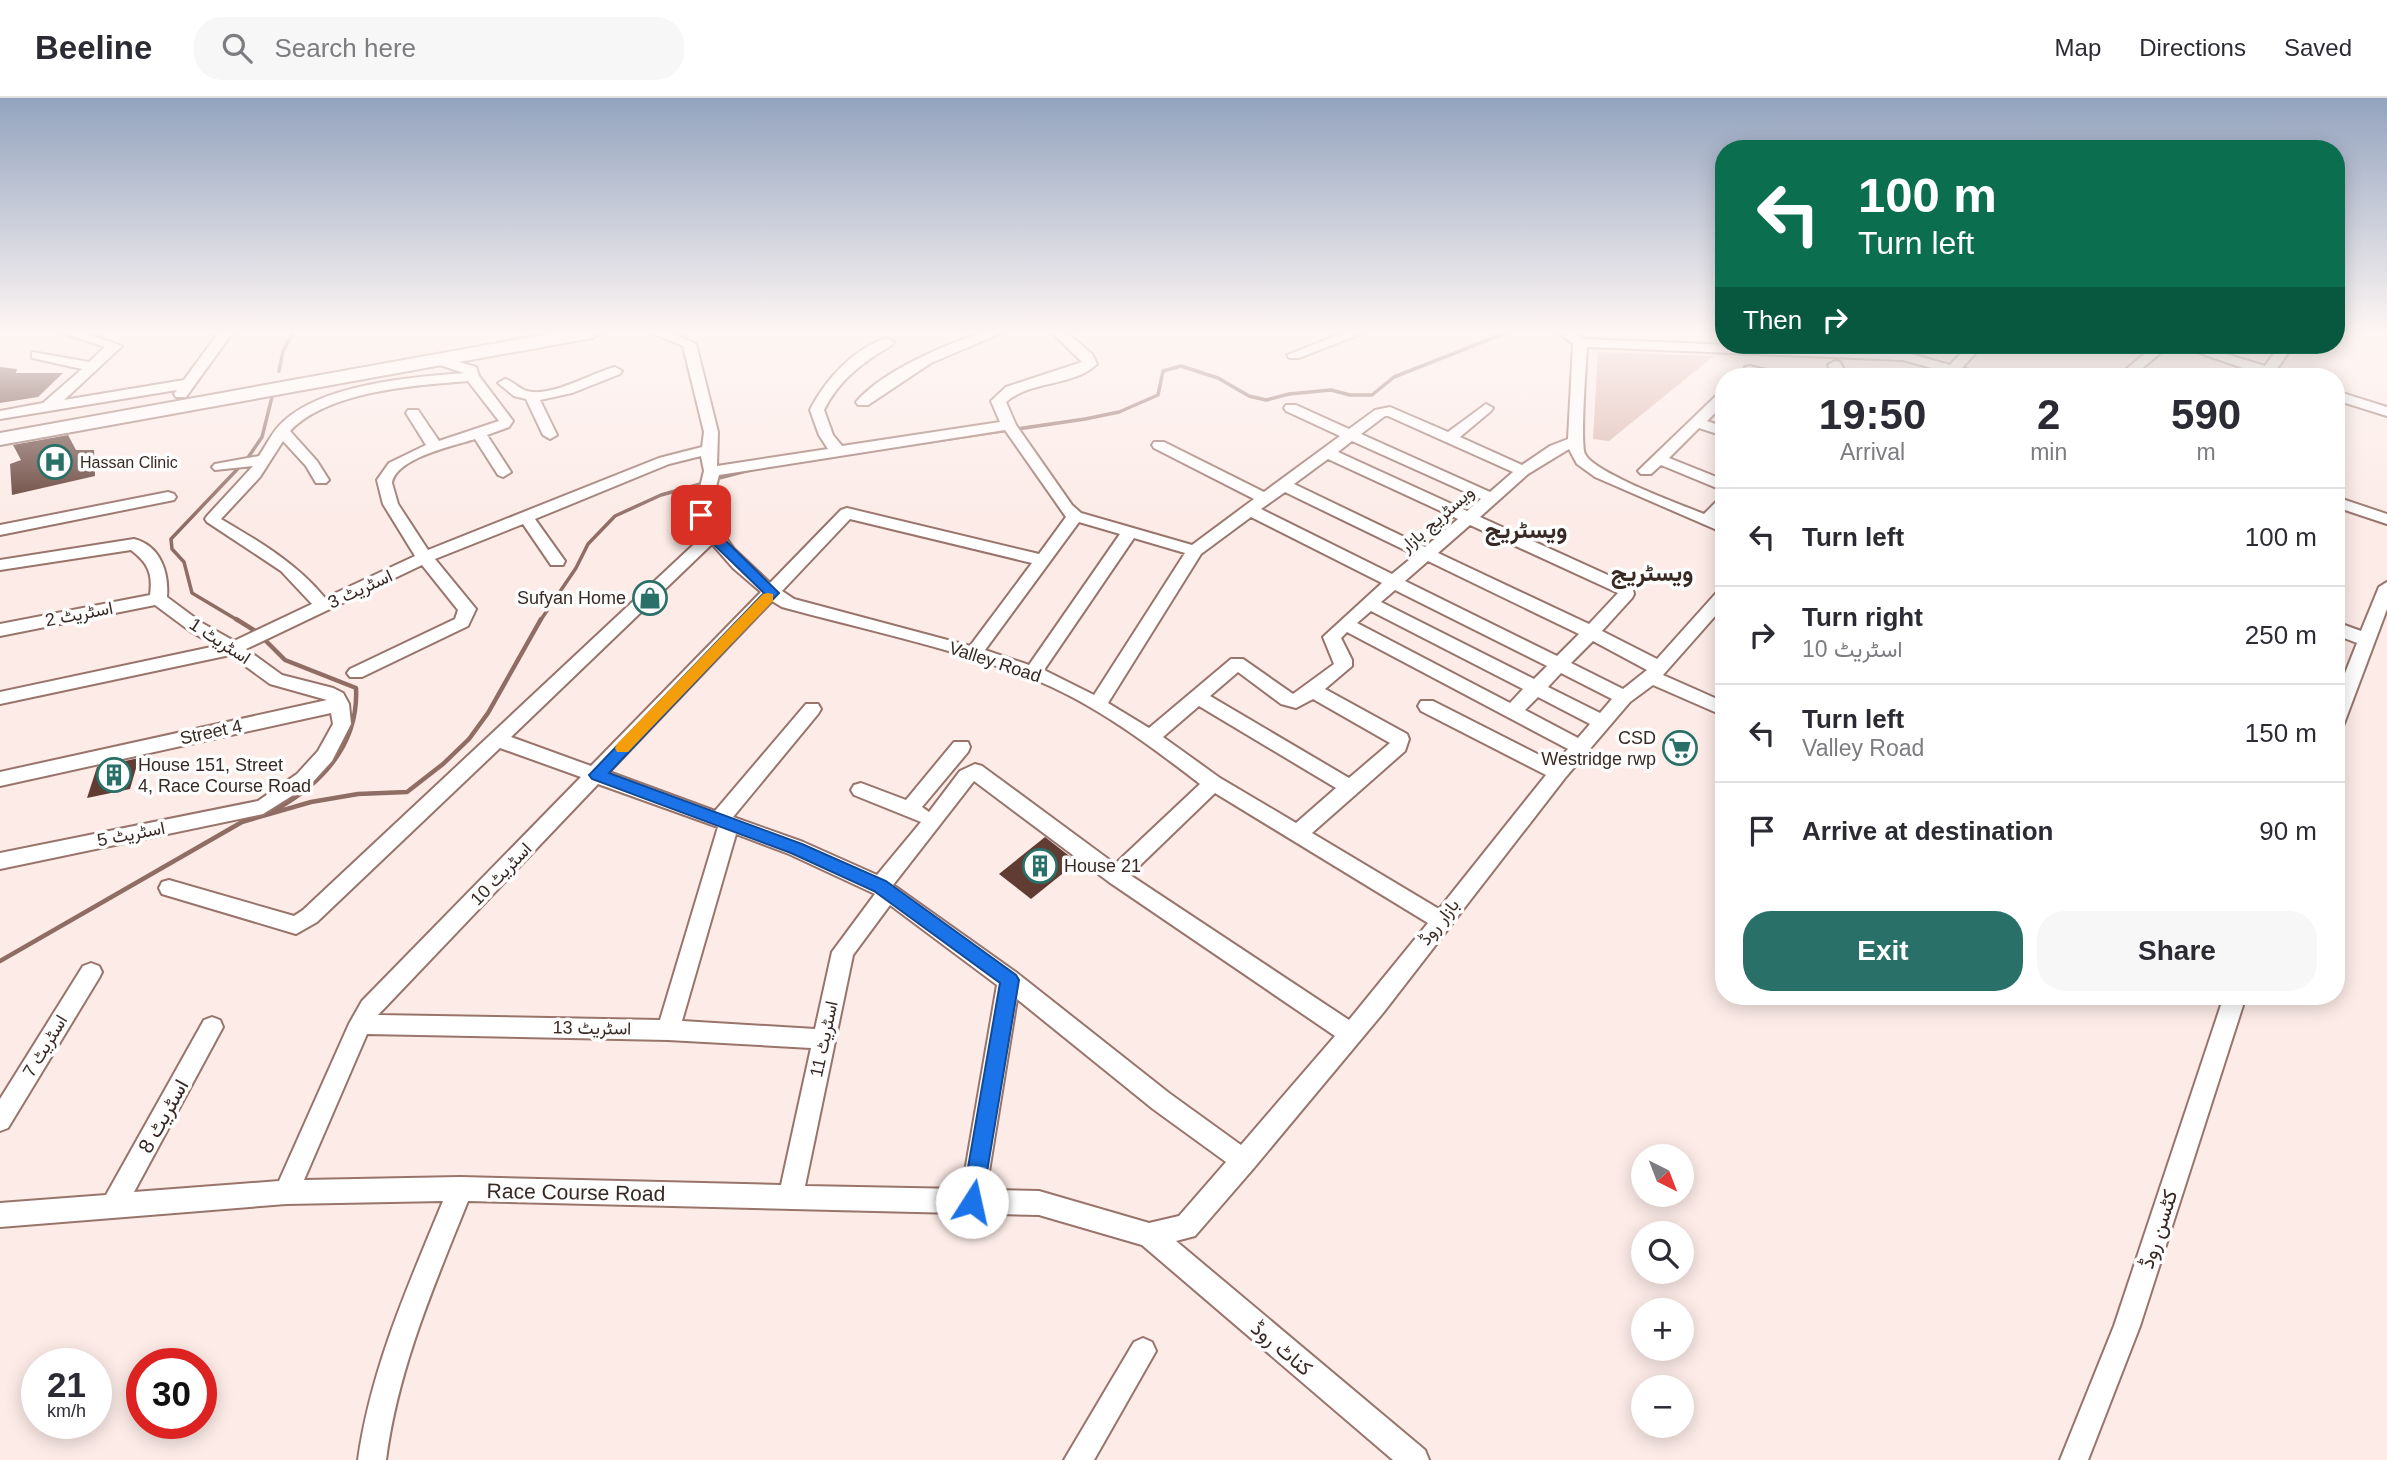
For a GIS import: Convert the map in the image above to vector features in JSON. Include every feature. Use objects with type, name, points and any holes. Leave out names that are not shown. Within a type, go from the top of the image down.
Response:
[{"type":"highway","points":[[0,430],[127,407],[167,396]]},
{"type":"highway","points":[[0,439],[241,396]]},
{"type":"highway","points":[[0,424],[127,407]]},
{"type":"street","points":[[48,407],[60,396]]},
{"type":"street","points":[[0,415],[145,396]]},
{"type":"street","points":[[323,607],[302,580],[279,560],[214,521],[264,460],[289,424],[309,408],[350,396]]},
{"type":"street","points":[[356,673],[462,622],[467,609],[401,522],[384,489],[384,481],[392,467],[504,424],[506,421],[489,396]]},
{"type":"street","points":[[531,396],[550,435]]},
{"type":"street","name":"Valley Road","points":[[702,396],[711,432],[708,461],[712,478],[701,515],[712,536],[733,559],[772,593],[788,603],[974,653],[1033,673],[1098,704],[1150,737],[1213,783],[1441,920]]},
{"type":"street","points":[[824,396],[817,410],[826,435],[838,452]]},
{"type":"street","points":[[863,402],[871,396]]},
{"type":"street","points":[[1004,396],[998,401],[1011,428],[1066,508],[1075,516],[1195,551]]},
{"type":"street","points":[[1579,396],[1574,440],[1577,453],[1587,466],[1636,491],[1715,524]]},
{"type":"street","points":[[2345,398],[2387,412]]},
{"type":"street","points":[[1646,471],[1715,405]]},
{"type":"street","points":[[1291,408],[1491,498]]},
{"type":"street","points":[[1450,438],[1486,408]]},
{"type":"street","points":[[1098,704],[1195,551],[1380,413],[1391,411],[1523,471]]},
{"type":"street","points":[[413,413],[436,448]]},
{"type":"street","points":[[1697,422],[1715,429]]},
{"type":"street","points":[[712,478],[838,452],[1011,428]]},
{"type":"street","points":[[283,432],[312,464],[321,480]]},
{"type":"street","points":[[478,433],[503,472]]},
{"type":"street","name":"ویسٹریج بازار","points":[[1338,631],[1523,471],[1555,449],[1574,440]]},
{"type":"street","points":[[1159,445],[1265,499]]},
{"type":"street","name":"اسٹریٹ 3","points":[[0,698],[233,648],[426,557],[664,461],[710,449]]},
{"type":"street","points":[[1328,453],[1623,587],[1626,594],[1512,712]]},
{"type":"street","points":[[1659,459],[1715,482]]},
{"type":"street","points":[[220,467],[264,460]]},
{"type":"street","points":[[1283,485],[1590,632],[1715,705]]},
{"type":"street","points":[[0,530],[168,497]]},
{"type":"street","points":[[2345,505],[2387,519]]},
{"type":"street","points":[[1250,510],[1624,696]]},
{"type":"street","points":[[1707,520],[1715,512]]},
{"type":"street","name":"اسٹریٹ 10","points":[[286,1192],[360,1024],[370,1008],[847,513],[1042,560]]},
{"type":"street","points":[[974,653],[1075,516]]},
{"type":"street","points":[[526,517],[556,561]]},
{"type":"street","points":[[1033,673],[1130,532]]},
{"type":"street","points":[[169,888],[296,925],[310,916],[712,536]]},
{"type":"street","points":[[0,565],[134,544],[153,558],[161,575],[158,599]]},
{"type":"street","points":[[2345,697],[2387,587]]},
{"type":"street","name":"اسٹریٹ 2","points":[[0,629],[158,599]]},
{"type":"street","name":"اسٹریٹ 1","points":[[158,599],[196,627],[233,648],[275,680],[327,692],[337,698],[340,704]]},
{"type":"street","points":[[1370,603],[1602,722]]},
{"type":"street","name":"بازار روڈ","points":[[1149,1235],[1186,1227],[1351,1034],[1580,747],[1624,696],[1655,672],[1715,605]]},
{"type":"street","points":[[1150,737],[1237,663],[1287,699],[1296,702],[1343,666],[1338,631]]},
{"type":"street","points":[[1338,631],[1512,712],[1580,747]]},
{"type":"street","points":[[2345,631],[2367,640]]},
{"type":"street","points":[[1297,834],[1398,746],[1400,740],[1313,691]]},
{"type":"street","points":[[1198,697],[1351,788]]},
{"type":"street","name":"Street 4","points":[[0,779],[340,704]]},
{"type":"street","name":"اسٹریٹ 5","points":[[0,861],[263,807],[304,779],[325,757],[342,724],[340,704]]},
{"type":"street","points":[[1427,706],[1558,773]]},
{"type":"street","points":[[668,1030],[724,821],[812,709]]},
{"type":"street","points":[[496,739],[796,848],[883,890],[1010,980],[1161,1101],[1244,1161]]},
{"type":"street","points":[[909,810],[961,747]]},
{"type":"street","name":"اسٹریٹ 11","points":[[790,1198],[843,952],[883,890],[967,776],[975,771],[1116,876]]},
{"type":"street","points":[[1213,783],[1116,876],[1351,1034]]},
{"type":"street","points":[[861,790],[934,821]]},
{"type":"street","name":"اسٹریٹ 7","points":[[0,1120],[91,972]]},
{"type":"street","points":[[972,1202],[1010,980]]},
{"type":"street","name":"کٹسن روڈ","points":[[2074,1460],[2126,1326],[2232,1005]]},
{"type":"street","name":"اسٹریٹ 13","points":[[360,1024],[668,1030],[824,1039]]},
{"type":"street","name":"اسٹریٹ 8","points":[[114,1205],[212,1027]]},
{"type":"street","points":[[372,1460],[376,1420],[405,1327],[460,1189]]},
{"type":"street","name":"Race Course Road","points":[[0,1215],[286,1192],[460,1189],[1039,1203],[1149,1235]]},
{"type":"street","name":"کناٹ روڈ","points":[[1149,1235],[1409,1458]]},
{"type":"street","points":[[1078,1460],[1143,1351]]},
{"type":"shaded area","points":[[1595,396],[1665,396],[1609,441],[1593,439]]},
{"type":"building","points":[[0,396],[40,396],[38,397],[0,403]]},
{"type":"building","name":"Hassan Clinic","points":[[68,435],[76,450],[94,450],[95,476],[12,495],[10,464],[21,460],[13,445]]},
{"type":"building","name":"House 151, Street 4, Race Course Road","points":[[139,758],[130,789],[87,798],[97,767]]},
{"type":"building","name":"House 21","points":[[1045,837],[1077,862],[1031,899],[999,874]]},
{"type":"waterway","points":[[908,445],[1085,419],[1119,412],[1157,396]]},
{"type":"waterway","points":[[1248,396],[1266,400],[1283,396]]},
{"type":"waterway","points":[[239,621],[192,593],[184,562],[172,549],[171,539],[247,459],[262,437],[272,397]]},
{"type":"waterway","points":[[715,479],[754,469]]},
{"type":"waterway","points":[[540,621],[576,568],[588,544],[615,516],[661,495],[704,483]]},
{"type":"waterway","points":[[236,619],[257,632],[285,660],[356,688],[351,728],[334,761],[307,789],[273,811]]},
{"type":"waterway","points":[[0,961],[242,822],[311,802],[358,794],[407,792],[443,764],[469,739],[488,713],[541,619]]},
{"type":"slow traffic","points":[[623,748],[768,597]]},
{"type":"place","name":"Hassan Clinic","points":[[55,462]]},
{"type":"place","name":"Sufyan Home","points":[[650,598]]},
{"type":"place","name":"CSD Westridge rwp","points":[[1680,748]]},
{"type":"place","name":"House 151, Street 4, Race Course Road","points":[[114,775]]},
{"type":"place","name":"House 21","points":[[1040,866]]},
{"type":"district","name":"ویسٹریج","points":[[1526,529]]},
{"type":"district","name":"ویسٹریج","points":[[1652,572]]},
{"type":"route","points":[[701,515],[712,536],[733,559],[772,593],[597,775],[796,848],[880,886],[887,894],[1010,980],[972,1202]]}]
